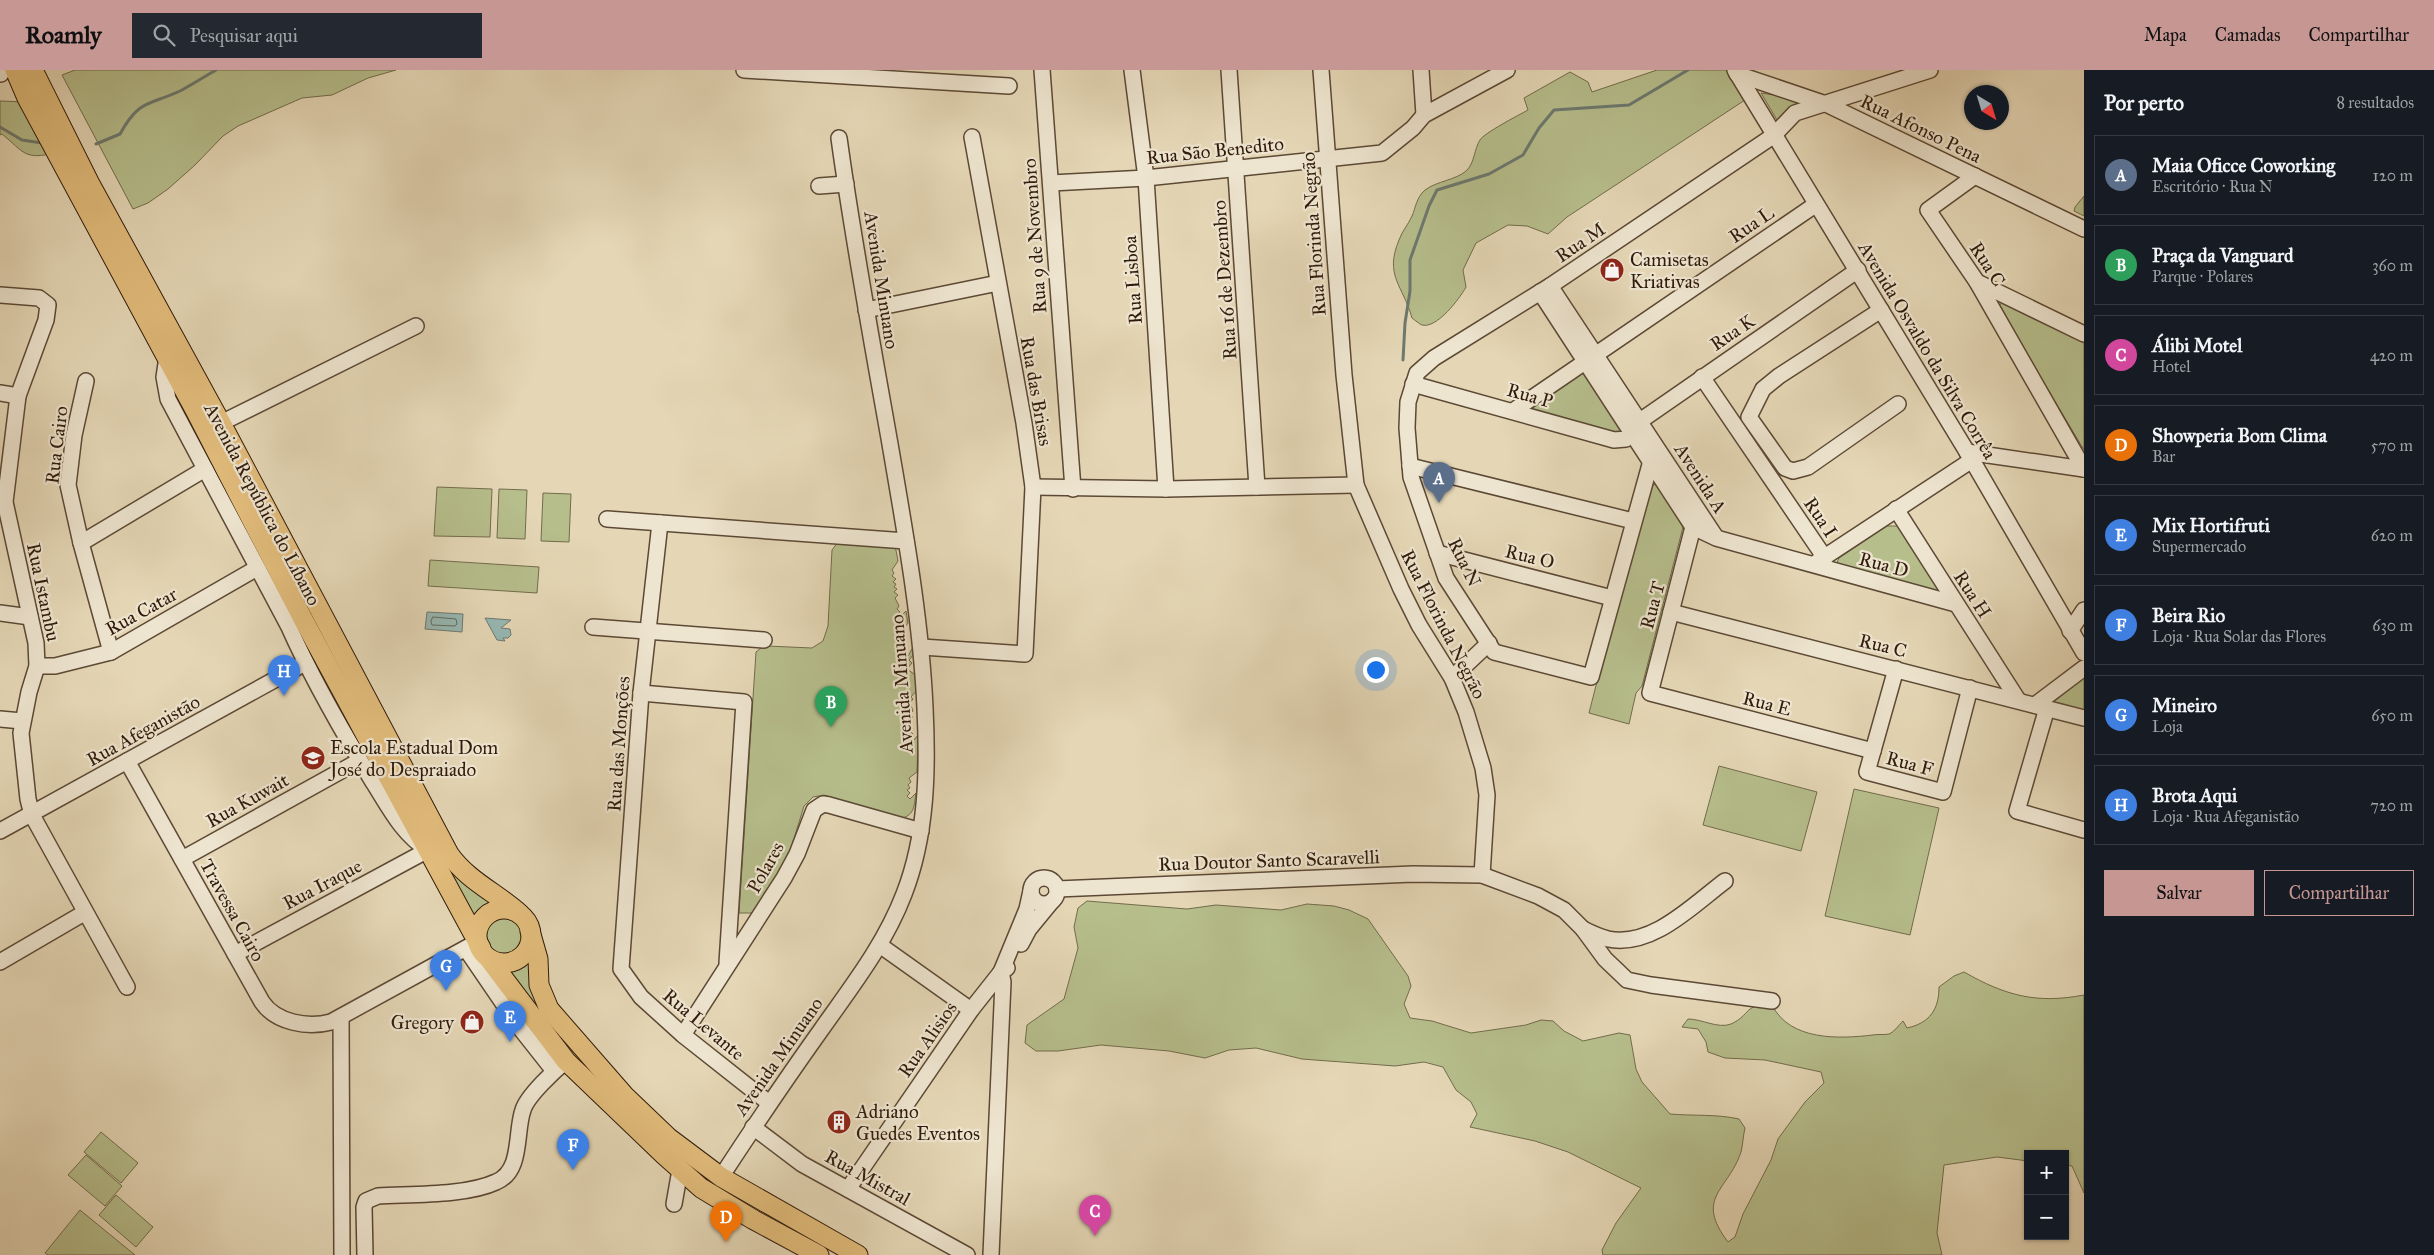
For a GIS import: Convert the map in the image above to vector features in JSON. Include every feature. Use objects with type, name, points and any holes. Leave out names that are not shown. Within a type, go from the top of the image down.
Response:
[{"type":"main road","name":"Avenida República do Líbano","points":[[33,70],[89,182],[221,423],[449,854],[464,873],[520,914],[530,931],[538,960],[540,989],[554,1016],[631,1101],[669,1138],[721,1177],[858,1255]]},
{"type":"main road","name":"Avenida República do Líbano","points":[[5,72],[167,357],[296,623],[428,850],[478,950],[560,1066],[701,1188],[754,1220],[819,1255]]},
{"type":"main road","points":[[520,914],[503,909],[486,915],[480,922],[478,930],[478,950],[504,963],[519,958],[528,946],[530,931]]},
{"type":"street","points":[[744,70],[1009,86]]},
{"type":"street","name":"Rua 9 de Novembro","points":[[1042,70],[1073,489]]},
{"type":"street","name":"Rua Lisboa","points":[[1132,70],[1146,178],[1166,489]]},
{"type":"street","name":"Rua 16 de Dezembro","points":[[1229,70],[1237,166],[1257,487]]},
{"type":"street","name":"Rua Florinda Negrão","points":[[1321,70],[1344,375],[1356,484],[1401,589],[1452,678],[1466,712],[1483,768],[1487,795],[1482,875]]},
{"type":"street","points":[[1421,70],[1424,115]]},
{"type":"street","name":"Rua São Benedito","points":[[1051,183],[1146,178],[1237,166],[1328,160],[1382,153],[1413,128],[1424,115],[1507,70]]},
{"type":"street","name":"Rua M","points":[[1413,384],[1417,373],[1434,358],[1545,289],[1773,136],[1795,113],[1930,70]]},
{"type":"street","name":"Rua Afonso Pena","points":[[1736,72],[1826,104],[2084,229]]},
{"type":"street","name":"Avenida Osvaldo da Silva Corrêa","points":[[1736,72],[1815,205],[1858,270],[2084,653]]},
{"type":"street","name":"Rua das Brisas","points":[[922,647],[1025,654],[1033,486],[1024,423],[972,137]]},
{"type":"street","name":"Avenida Minuano","points":[[721,1177],[769,1103],[881,946],[904,894],[918,853],[922,831],[927,764],[922,647],[839,138]]},
{"type":"street","name":"Rua C","points":[[1975,176],[1928,210],[1977,282],[2084,469]]},
{"type":"street","points":[[819,186],[846,184]]},
{"type":"street","name":"Rua L","points":[[1513,411],[1815,205]]},
{"type":"street","name":"Rua K","points":[[1637,426],[1702,377],[1858,270]]},
{"type":"street","points":[[1977,282],[2084,334]]},
{"type":"street","points":[[866,310],[998,283]]},
{"type":"street","name":"Avenida A","points":[[1545,289],[1637,426],[1716,538]]},
{"type":"street","name":"Rua Istambu","points":[[0,295],[40,298],[48,305],[46,320],[18,396],[2,502],[36,642],[37,666],[22,721],[23,758],[32,815],[84,913],[127,987]]},
{"type":"street","points":[[1881,310],[1779,376],[1763,390],[1749,417],[1785,468],[1793,471],[1808,467],[1898,404]]},
{"type":"street","points":[[221,423],[416,326]]},
{"type":"street","name":"Avenida República do Líbano","points":[[167,357],[164,377],[168,399],[257,568],[296,623],[305,663],[359,761],[393,815],[407,833],[428,850]]},
{"type":"street","name":"Rua I","points":[[1702,377],[1825,558],[1969,456]]},
{"type":"street","name":"Rua Cairo","points":[[81,543],[68,485],[74,435],[86,381]]},
{"type":"street","name":"Rua P","points":[[1413,384],[1614,440],[1626,439],[1637,426]]},
{"type":"street","name":"Rua N","points":[[1413,384],[1408,402],[1407,428],[1411,478],[1446,578],[1494,652],[1592,677],[1612,598]]},
{"type":"street","points":[[0,393],[18,396]]},
{"type":"street","name":"Avenida A","points":[[1637,426],[1651,461],[1694,526],[1716,538]]},
{"type":"street","points":[[1969,456],[2084,469]]},
{"type":"street","points":[[1612,598],[1651,461]]},
{"type":"street","points":[[1410,466],[1633,521]]},
{"type":"street","points":[[111,652],[81,543],[121,517],[205,469]]},
{"type":"street","points":[[1033,486],[1073,489],[1166,489],[1356,484]]},
{"type":"street","name":"Rua H","points":[[1896,509],[2018,700]]},
{"type":"street","points":[[607,519],[906,541]]},
{"type":"street","name":"Rua das Monções","points":[[621,968],[641,693],[660,523]]},
{"type":"street","name":"Rua T","points":[[1650,693],[1694,526]]},
{"type":"street","name":"Rua D","points":[[1716,538],[1811,566],[1956,604]]},
{"type":"street","name":"Rua O","points":[[1437,553],[1612,598]]},
{"type":"street","points":[[1811,566],[1825,558]]},
{"type":"street","name":"Rua Catar","points":[[37,666],[54,666],[111,652],[257,568]]},
{"type":"street","points":[[2070,631],[2084,610]]},
{"type":"street","name":"Rua C","points":[[1671,612],[1896,668],[2084,718]]},
{"type":"street","points":[[0,613],[30,617]]},
{"type":"street","points":[[593,628],[764,640]]},
{"type":"street","points":[[1452,678],[1489,643]]},
{"type":"street","name":"Rua Afeganistão","points":[[0,831],[7,823],[32,815],[305,663]]},
{"type":"street","name":"Rua F","points":[[1896,668],[1867,772],[1943,792],[1970,688]]},
{"type":"street","points":[[2084,668],[2041,707],[2017,811],[2084,830]]},
{"type":"street","points":[[641,693],[744,702],[727,964]]},
{"type":"street","name":"Rua E","points":[[1650,693],[1873,751]]},
{"type":"street","points":[[0,719],[22,721]]},
{"type":"street","name":"Travessa Cairo","points":[[127,761],[262,1002],[274,1015],[290,1021],[317,1025],[341,1017],[478,950]]},
{"type":"street","name":"Rua Kuwait","points":[[182,859],[359,761]]},
{"type":"street","name":"Polares","points":[[683,1035],[784,878],[797,854],[814,810],[818,806],[829,805],[922,831]]},
{"type":"street","name":"Rua Iraque","points":[[235,954],[428,850]]},
{"type":"street","name":"Rua Doutor Santo Scaravelli","points":[[1054,895],[1413,874],[1482,875],[1538,896],[1564,910],[1583,930],[1605,959],[1627,980],[1651,985],[1772,1001]]},
{"type":"street","points":[[990,1254],[1005,973],[1027,909],[1033,882],[1041,878],[1053,881],[1054,895],[1029,929],[1005,973]]},
{"type":"street","points":[[1583,930],[1608,939],[1634,939],[1664,927],[1725,881]]},
{"type":"street","points":[[1031,891],[1034,899],[1040,903],[1054,895]]},
{"type":"street","points":[[0,962],[84,913]]},
{"type":"street","points":[[881,946],[971,1010]]},
{"type":"street","points":[[365,1255],[364,1207],[366,1201],[378,1196],[480,1188],[498,1182],[510,1171],[516,1151],[523,1108],[560,1066],[520,1028],[478,950]]},
{"type":"street","name":"Rua Levante","points":[[621,968],[641,997],[683,1035],[769,1103]]},
{"type":"street","name":"Rua Alisios","points":[[848,1189],[971,1010],[1005,973]]},
{"type":"street","points":[[341,1017],[342,1255]]},
{"type":"street","name":"Rua Mistral","points":[[754,1127],[802,1164],[966,1255]]},
{"type":"street","points":[[674,1204],[680,1170]]},
{"type":"green space","points":[[75,70],[396,70],[368,78],[332,95],[302,98],[238,126],[223,136],[168,189],[148,203],[133,209],[62,75]]},
{"type":"green space","points":[[1657,70],[1727,70],[1745,100],[1567,217],[1548,234],[1527,226],[1508,225],[1476,243],[1463,270],[1466,287],[1459,298],[1441,318],[1428,325],[1422,325],[1412,318],[1396,280],[1393,263],[1400,237],[1422,193],[1466,171],[1483,137],[1528,110],[1524,98],[1570,72],[1588,82],[1592,92]]},
{"type":"green space","points":[[1761,93],[1801,99],[1777,120]]},
{"type":"green space","points":[[0,101],[26,102],[55,153],[31,155],[21,150],[2,134],[0,135]]},
{"type":"green space","points":[[2084,196],[2084,216],[2074,211]]},
{"type":"green space","points":[[2002,303],[2084,342],[2084,450],[1998,306]]},
{"type":"green space","points":[[1581,372],[1586,372],[1625,428],[1620,433],[1531,410],[1532,405]]},
{"type":"green space","points":[[1658,481],[1683,527],[1642,686],[1636,693],[1629,724],[1589,713],[1618,599],[1652,487]]},
{"type":"green space","points":[[437,487],[492,489],[490,537],[434,536]]},
{"type":"green space","points":[[499,489],[527,490],[525,539],[497,538]]},
{"type":"green space","points":[[543,493],[571,494],[569,542],[541,541]]},
{"type":"green space","points":[[1887,526],[1900,526],[1942,591],[1938,593],[1836,565],[1839,558]]},
{"type":"green space","points":[[838,542],[895,545],[898,561],[892,570],[894,573],[892,576],[896,579],[893,582],[896,584],[894,587],[897,589],[894,592],[898,595],[895,598],[899,606],[897,609],[900,612],[898,614],[901,616],[906,611],[908,623],[902,631],[904,633],[902,637],[905,639],[902,643],[905,645],[903,647],[906,650],[904,653],[908,656],[912,649],[914,654],[909,660],[912,663],[907,669],[914,674],[916,670],[917,690],[911,697],[913,699],[910,703],[913,711],[910,714],[913,717],[910,719],[913,723],[910,726],[913,728],[911,737],[914,740],[918,735],[917,772],[909,778],[911,782],[908,785],[910,788],[907,790],[910,793],[907,796],[910,799],[916,793],[914,805],[912,812],[902,818],[824,795],[813,797],[804,806],[788,858],[756,909],[751,913],[739,913],[756,652],[767,646],[812,648],[823,641],[828,626],[832,550]]},
{"type":"green space","points":[[430,560],[539,567],[537,593],[428,586]]},
{"type":"green space","points":[[2084,678],[2084,712],[2052,703]]},
{"type":"green space","points":[[1719,766],[1817,792],[1801,851],[1703,825]]},
{"type":"green space","points":[[1854,789],[1939,808],[1910,935],[1825,916]]},
{"type":"green space","points":[[433,855],[495,906],[487,910],[476,920]]},
{"type":"green space","points":[[1087,901],[1187,909],[1216,905],[1281,910],[1307,904],[1334,906],[1349,910],[1368,919],[1408,976],[1411,986],[1404,1004],[1410,1018],[1432,1021],[1471,1033],[1526,1025],[1541,1020],[1553,1021],[1564,1031],[1583,1041],[1619,1033],[1630,1035],[1636,1069],[1642,1082],[1670,1114],[1731,1117],[1739,1119],[1745,1128],[1741,1152],[1714,1204],[1714,1214],[1718,1227],[1728,1242],[1735,1237],[1743,1214],[1771,1160],[1778,1139],[1805,1102],[1824,1083],[1821,1072],[1765,1060],[1725,1058],[1708,1052],[1706,1042],[1698,1029],[1682,1027],[1688,1019],[1715,1025],[1726,1025],[1737,1021],[1752,1008],[1772,1005],[1780,1017],[1791,1025],[1816,1035],[1845,1037],[1889,1034],[1903,1021],[1907,1028],[1922,1023],[1927,1019],[1935,1008],[1939,987],[1954,976],[1964,972],[1994,987],[2022,996],[2051,999],[2084,995],[2084,1193],[2072,1166],[2069,1166],[2069,1150],[2024,1150],[2024,1160],[1997,1157],[1944,1165],[1937,1233],[1942,1255],[1603,1255],[1602,1250],[1616,1223],[1641,1188],[1568,1152],[1535,1141],[1470,1127],[1477,1114],[1471,1102],[1456,1090],[1443,1067],[1424,1062],[1395,1066],[1302,1059],[1256,1048],[1229,1050],[1205,1058],[1169,1051],[1101,1045],[1058,1051],[1036,1051],[1025,1043],[1027,1025],[1064,999],[1078,948],[1074,927],[1078,908]]},
{"type":"green space","points":[[499,913],[507,913],[519,919],[525,935],[519,951],[507,957],[499,957],[487,951],[481,939],[481,931],[487,919]]},
{"type":"green space","points":[[528,953],[544,1008],[538,1012],[501,966],[513,965]]},
{"type":"green space","points":[[101,1132],[138,1163],[121,1183],[84,1152]]},
{"type":"green space","points":[[86,1155],[122,1186],[105,1206],[68,1175]]},
{"type":"green space","points":[[116,1195],[153,1227],[136,1247],[99,1215]]},
{"type":"green space","points":[[80,1210],[135,1255],[48,1255],[45,1253]]},
{"type":"water","points":[[427,612],[463,614],[462,632],[425,629]]},
{"type":"water","points":[[485,618],[511,620],[501,628],[510,629],[511,635],[508,638],[503,638],[505,641],[497,640]]},
{"type":"waterway","points":[[96,144],[120,134],[133,114],[146,104],[182,90],[216,70]]},
{"type":"waterway","points":[[1403,360],[1405,323],[1410,291],[1410,260],[1429,206],[1437,190],[1489,174],[1523,155],[1539,128],[1554,110],[1629,105],[1688,70]]},
{"type":"waterway","points":[[0,127],[22,140],[42,143]]},
{"type":"place","name":"Camisetas Kriativas","points":[[1612,270]]},
{"type":"place","name":"Maia Oficce Coworking","points":[[1439,503]]},
{"type":"place","name":"Brota Aqui","points":[[284,696]]},
{"type":"place","name":"Praça da Vanguard","points":[[831,727]]},
{"type":"place","name":"Escola Estadual Dom José do Despraiado","points":[[313,758]]},
{"type":"place","name":"Mineiro","points":[[446,991]]},
{"type":"place","name":"Gregory","points":[[472,1022]]},
{"type":"place","name":"Mix Hortifruti","points":[[510,1042]]},
{"type":"place","name":"Adriano Guedes Eventos","points":[[839,1122]]},
{"type":"place","name":"Beira Rio","points":[[573,1170]]},
{"type":"place","name":"Álibi Motel","points":[[1095,1236]]},
{"type":"place","name":"Showperia Bom Clima","points":[[726,1242]]}]
